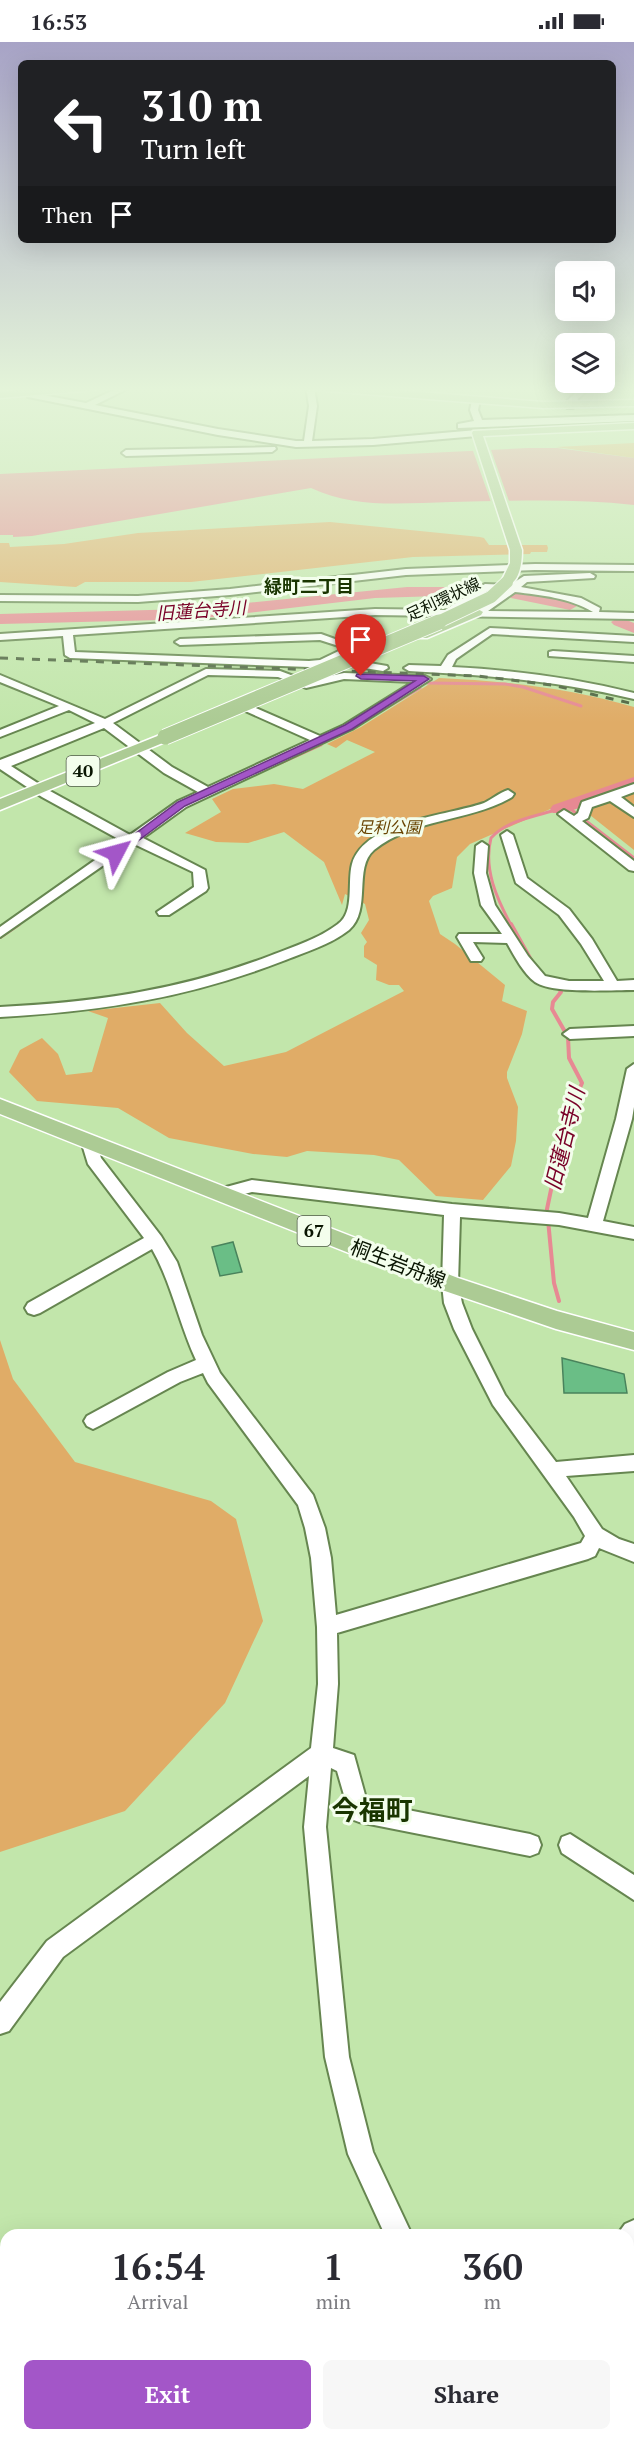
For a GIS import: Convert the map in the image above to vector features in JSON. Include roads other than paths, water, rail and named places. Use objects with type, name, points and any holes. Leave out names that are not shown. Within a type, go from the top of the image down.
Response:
[{"type":"main road","points":[[500,499],[514,541],[515,564]]},
{"type":"main road","name":"足利環状線","points":[[0,805],[463,611],[510,585],[515,564]]},
{"type":"main road","points":[[285,686],[300,674],[446,612]]},
{"type":"main road","points":[[285,686],[322,677],[476,612]]},
{"type":"main road","name":"桐生岩舟線","points":[[0,1106],[450,1284],[556,1320],[634,1341]]},
{"type":"street","points":[[0,598],[100,600],[173,597],[406,572],[515,564],[634,568]]},
{"type":"street","points":[[476,612],[490,606],[510,585],[524,579],[602,575],[634,577]]},
{"type":"street","points":[[446,612],[460,606],[489,586],[510,585],[582,603],[596,608],[597,613]]},
{"type":"street","points":[[0,637],[358,612],[597,613],[634,616]]},
{"type":"street","points":[[553,666],[555,613]]},
{"type":"street","points":[[180,626],[180,659]]},
{"type":"street","points":[[446,669],[447,662],[452,657],[490,631],[634,639]]},
{"type":"street","points":[[68,634],[70,655],[309,664],[321,662],[355,648],[321,637],[180,642]]},
{"type":"street","points":[[321,662],[377,667],[446,669],[553,666],[634,659]]},
{"type":"street","points":[[553,666],[634,696]]},
{"type":"street","points":[[0,933],[135,840],[182,804],[371,715],[424,679],[344,676],[306,685],[280,674],[206,672],[105,723],[2,765]]},
{"type":"street","points":[[0,678],[105,723],[168,770],[207,792]]},
{"type":"street","points":[[0,734],[69,706]]},
{"type":"street","points":[[247,708],[320,740]]},
{"type":"street","points":[[2,765],[40,789],[135,840],[199,870],[201,888],[164,912]]},
{"type":"street","points":[[634,788],[586,805],[584,815],[568,817],[634,867]]},
{"type":"street","points":[[0,1012],[72,1008],[171,992],[238,974],[319,942],[345,926],[353,915],[359,863],[367,849],[396,830],[489,805],[508,794]]},
{"type":"street","points":[[612,796],[634,813]]},
{"type":"street","points":[[507,835],[521,880],[564,912],[587,942],[612,985]]},
{"type":"street","points":[[482,846],[480,873],[488,905],[512,939],[522,958],[540,979],[569,986],[612,985],[634,988]]},
{"type":"street","points":[[476,958],[464,937],[512,939]]},
{"type":"street","points":[[570,1034],[634,1031]]},
{"type":"street","points":[[594,1224],[624,1119],[634,1069]]},
{"type":"street","points":[[89,1141],[93,1160],[155,1240],[171,1267],[193,1335],[206,1364],[242,1418],[306,1501],[315,1528],[321,1558],[327,1627],[328,1684],[315,1827],[337,2056],[361,2154],[396,2229]]},
{"type":"street","points":[[221,1194],[252,1186],[452,1210],[559,1219],[634,1233]]},
{"type":"street","points":[[452,1210],[450,1284],[463,1329],[500,1400],[581,1511],[595,1535],[613,1546],[634,1553]]},
{"type":"street","points":[[34,1308],[155,1240]]},
{"type":"street","points":[[93,1421],[174,1377],[206,1364]]},
{"type":"street","points":[[551,1471],[572,1467],[634,1463]]},
{"type":"street","points":[[327,1627],[588,1550],[595,1535]]},
{"type":"street","points":[[321,1754],[346,1763],[359,1811],[530,1845]]},
{"type":"street","points":[[0,2022],[55,1949],[321,1754]]},
{"type":"street","points":[[570,1845],[634,1889]]},
{"type":"waterway","name":"旧蓮台寺川","points":[[0,619],[161,616],[375,593],[472,591]]},
{"type":"waterway","name":"旧蓮台寺川","points":[[516,595],[570,606]]},
{"type":"waterway","name":"旧蓮台寺川","points":[[619,622],[634,628]]},
{"type":"waterway","points":[[427,683],[505,684],[523,687],[581,706]]},
{"type":"waterway","points":[[340,735],[420,688]]},
{"type":"waterway","points":[[274,766],[321,745]]},
{"type":"waterway","name":"旧蓮台寺川","points":[[559,809],[634,782]]},
{"type":"waterway","points":[[568,807],[634,858]]},
{"type":"waterway","name":"旧蓮台寺川","points":[[511,925],[496,894],[490,872],[491,838],[514,823],[559,809]]},
{"type":"waterway","points":[[17,925],[122,852]]},
{"type":"waterway","points":[[0,937],[19,924]]},
{"type":"waterway","name":"旧蓮台寺川","points":[[511,924],[535,967]]},
{"type":"waterway","name":"旧蓮台寺川","points":[[558,987],[561,992],[553,1002],[552,1009],[568,1037],[569,1058],[582,1083],[565,1123],[547,1209],[554,1283],[559,1301]]},
{"type":"railway","points":[[0,658],[478,676],[552,685],[634,704]]},
{"type":"district","name":"緑町二丁目","points":[[309,587]]},
{"type":"district","name":"今福町","points":[[372,1811]]},
{"type":"park label","name":"足利公園","points":[[389,827]]}]
